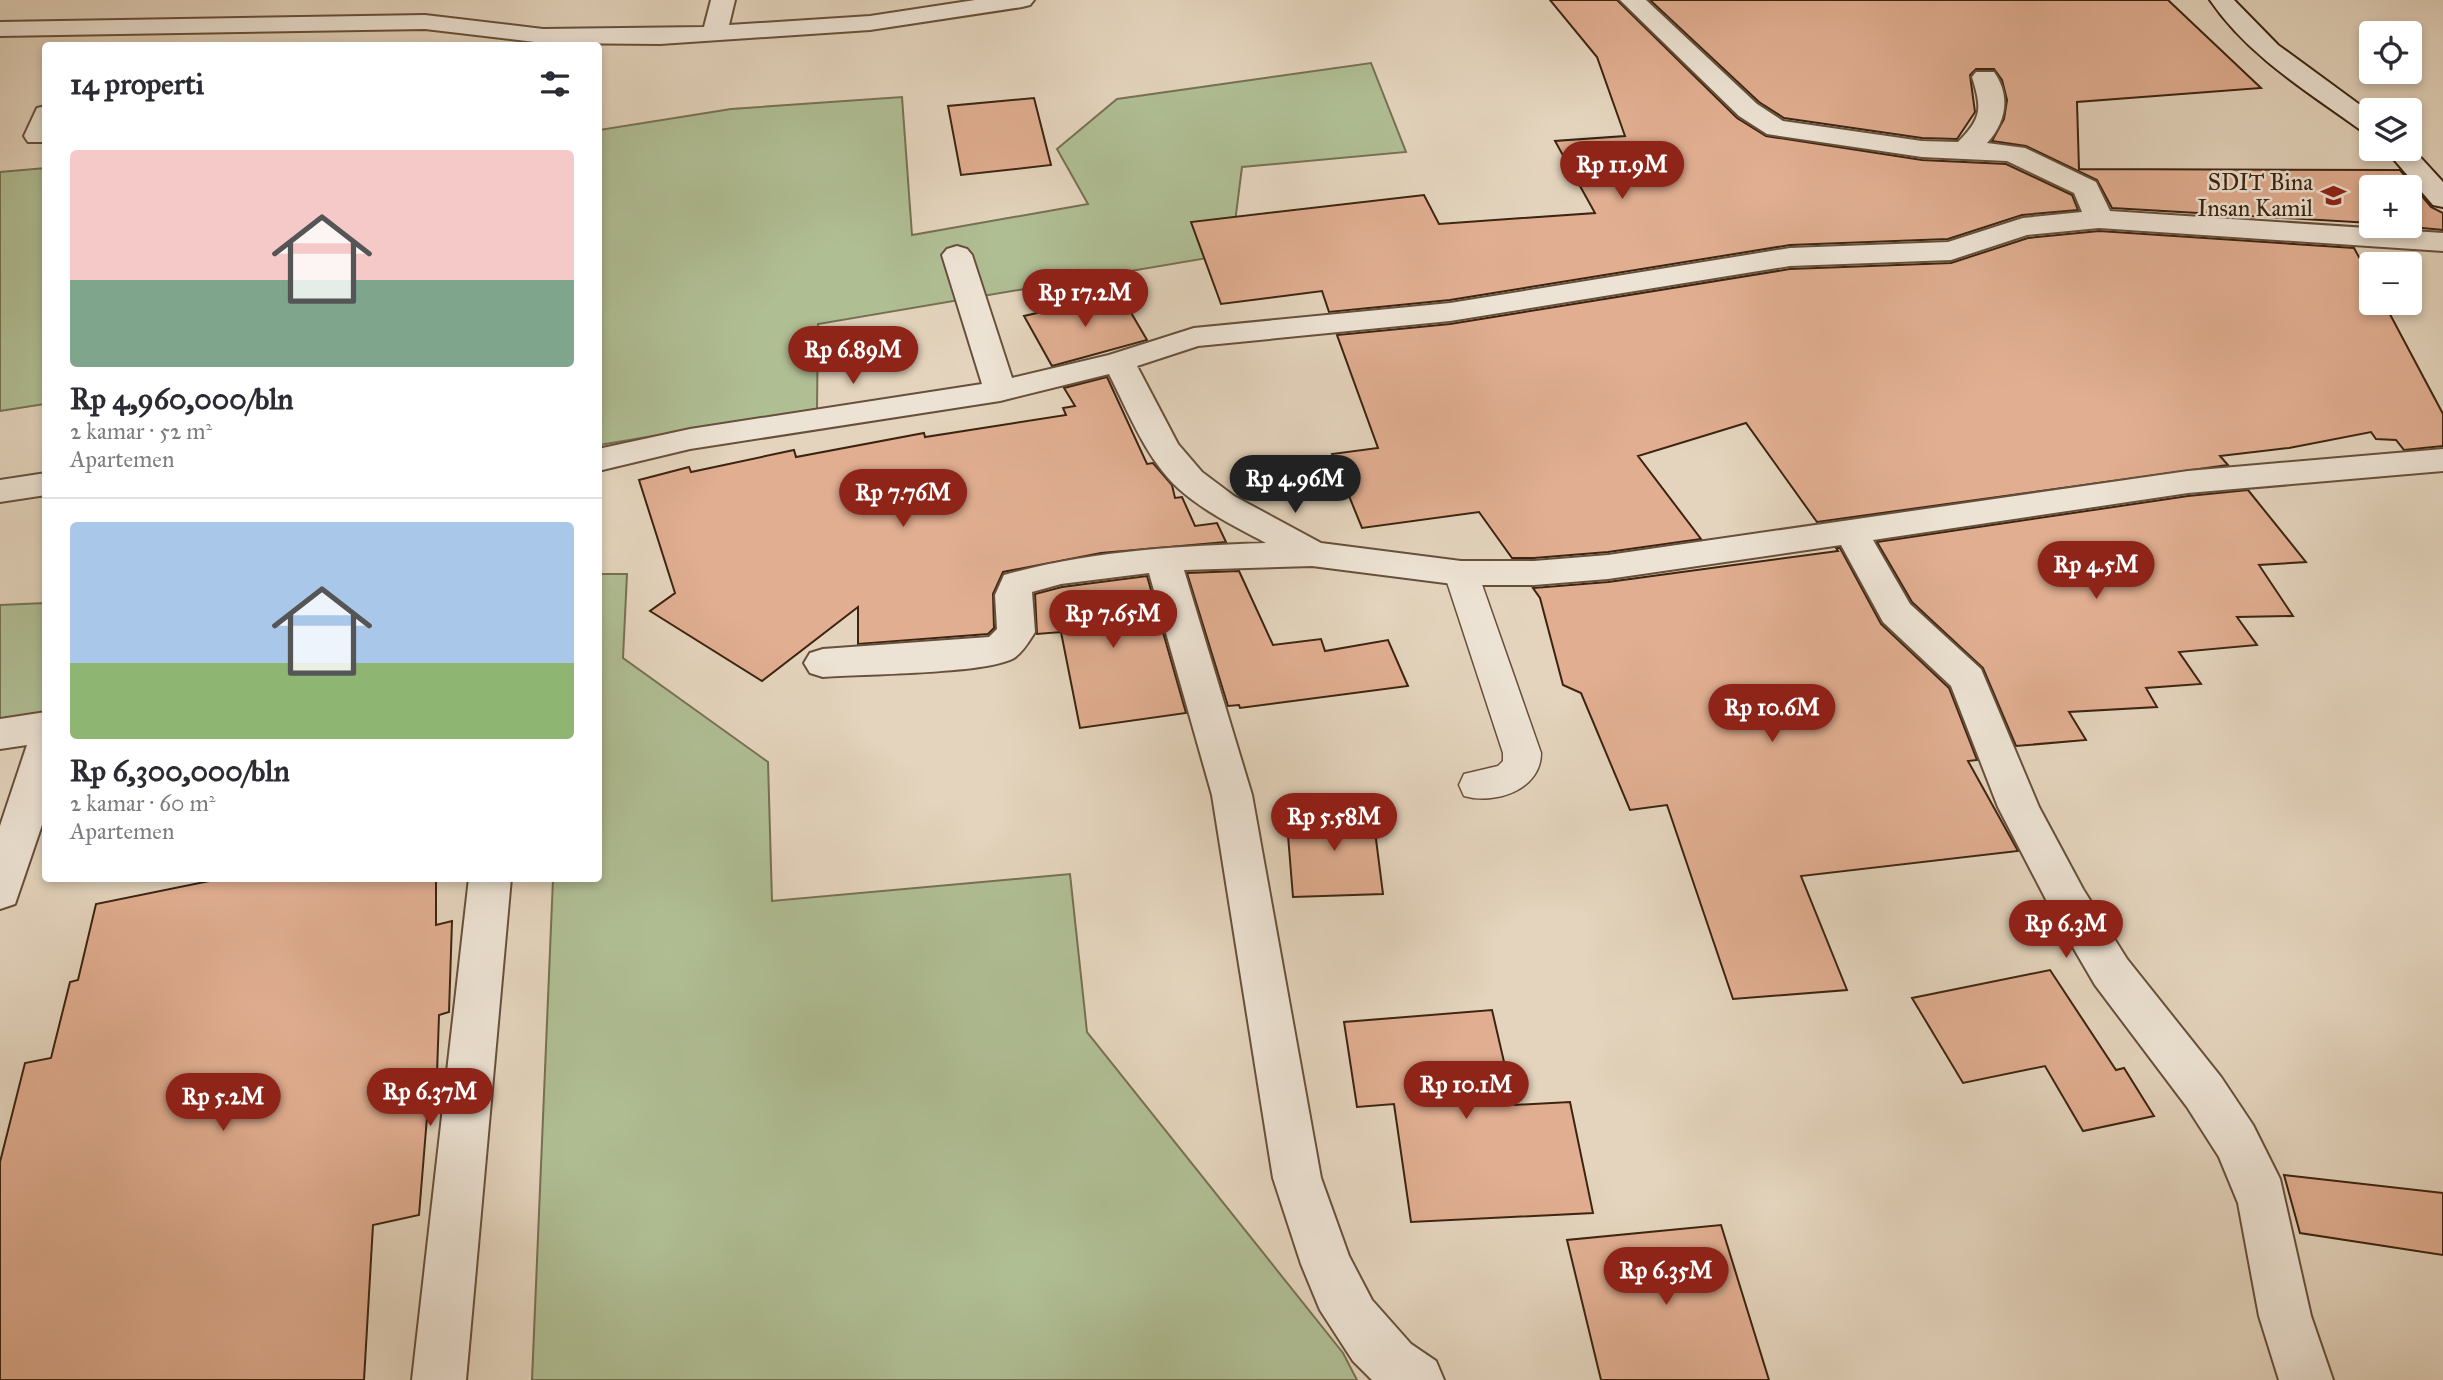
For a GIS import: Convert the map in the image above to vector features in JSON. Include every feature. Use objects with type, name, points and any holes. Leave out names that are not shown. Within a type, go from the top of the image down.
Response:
[{"type":"street","points":[[714,35],[723,0]]},
{"type":"street","points":[[0,30],[75,37],[267,36],[425,22],[543,36],[714,35],[870,23],[1022,0]]},
{"type":"street","points":[[1632,0],[1748,110],[1776,128],[1922,149],[2015,154],[2086,188],[2099,219]]},
{"type":"street","points":[[2222,0],[2238,20],[2295,70],[2359,116]]},
{"type":"street","points":[[1964,151],[1989,125],[1994,104],[1985,77]]},
{"type":"street","points":[[2409,161],[2443,199]]},
{"type":"street","points":[[602,459],[690,439],[1000,391],[1119,362],[1194,337],[1450,312],[1790,257],[1951,251],[2023,227],[2099,219],[2443,242]]},
{"type":"street","points":[[957,255],[1000,391]]},
{"type":"street","points":[[1119,362],[1164,449],[1190,480],[1222,504],[1313,554]]},
{"type":"street","points":[[823,663],[975,654],[1001,648],[1016,632],[1013,595],[1017,584],[1061,572],[1163,559],[1313,554],[1461,573],[1534,573],[1608,567],[2188,482],[2443,460]]},
{"type":"street","points":[[0,491],[42,485]]},
{"type":"street","points":[[1851,531],[1896,613],[1966,679],[2019,807],[2068,901],[2111,972],[2204,1092],[2236,1141],[2260,1191],[2285,1316],[2306,1380]]},
{"type":"street","points":[[1163,559],[1232,795],[1297,1178],[1307,1211],[1342,1300],[1367,1337],[1393,1367],[1417,1380]]},
{"type":"street","points":[[0,734],[42,728]]},
{"type":"street","points":[[0,892],[42,759]]},
{"type":"street","points":[[439,1380],[490,882]]},
{"type":"lane","points":[[1461,573],[1522,753],[1522,765],[1510,778],[1478,785]]},
{"type":"green space","points":[[1371,63],[1406,152],[1242,167],[1231,254],[818,324],[817,409],[602,445],[602,130],[731,109],[902,97],[912,235],[1088,204],[1057,149],[1117,99]]},
{"type":"green space","points":[[42,168],[42,404],[0,411],[0,172]]},
{"type":"green space","points":[[602,574],[627,574],[623,658],[768,762],[772,901],[1070,874],[1087,1032],[1343,1353],[1357,1380],[532,1380],[553,882],[602,882]]},
{"type":"green space","points":[[42,603],[42,716],[0,723],[0,605]]},
{"type":"building","points":[[1550,0],[1617,0],[1737,118],[1766,136],[1922,160],[2006,164],[2072,195],[2078,210],[2022,215],[1948,239],[1790,245],[1450,300],[1329,312],[1322,291],[1221,304],[1191,222],[1424,195],[1439,224],[1595,213],[1555,141],[1625,136],[1597,57]]},
{"type":"building","points":[[1650,0],[2168,0],[2261,88],[2077,102],[2079,169],[2400,170],[2404,175],[2359,175],[2359,222],[2112,208],[2097,180],[2026,146],[1992,141],[2004,119],[2007,100],[2002,80],[1994,69],[1976,69],[1970,75],[1975,112],[1957,139],[1922,138],[1784,118],[1759,102]]},
{"type":"building","points":[[1034,98],[1051,165],[961,175],[948,106]]},
{"type":"building","points":[[2422,196],[2431,207],[2443,213],[2443,230],[2422,228]]},
{"type":"building","points":[[2099,231],[2354,248],[2359,257],[2359,315],[2390,315],[2443,414],[2443,446],[2404,450],[2396,440],[2376,439],[2371,432],[2289,448],[2220,456],[2228,465],[1817,522],[1746,423],[1638,456],[1701,539],[1608,552],[1534,558],[1512,558],[1479,512],[1362,528],[1332,454],[1378,448],[1337,335],[1450,324],[1790,269],[1951,263],[2028,238]]},
{"type":"building","points":[[1120,294],[1147,340],[1052,366],[1024,316]]},
{"type":"building","points":[[1107,377],[1147,464],[1153,463],[1172,485],[1175,498],[1182,497],[1195,526],[1217,523],[1226,542],[1101,553],[1003,572],[993,594],[994,628],[988,634],[858,644],[858,607],[762,681],[650,611],[675,593],[639,480],[689,467],[691,472],[794,450],[796,457],[924,433],[925,437],[1066,415],[1063,408],[1075,406],[1064,388]]},
{"type":"building","points":[[2248,490],[2306,562],[2259,565],[2293,616],[2237,617],[2257,645],[2179,652],[2201,684],[2146,688],[2157,707],[2069,712],[2086,740],[2016,746],[1983,668],[1912,602],[1877,542],[2188,496]]},
{"type":"building","points":[[1836,548],[1840,548],[1881,624],[1949,688],[1977,760],[1968,761],[2018,851],[1801,876],[1847,990],[1733,999],[1667,805],[1630,810],[1581,693],[1563,685],[1540,598],[1533,588],[1608,582],[1838,551]]},
{"type":"building","points":[[1239,571],[1273,645],[1321,639],[1325,651],[1388,640],[1408,686],[1240,708],[1239,705],[1228,706],[1187,573]]},
{"type":"building","points":[[1147,576],[1186,713],[1080,728],[1061,632],[1037,634],[1035,594],[1062,587]]},
{"type":"building","points":[[1372,808],[1383,894],[1293,897],[1286,811]]},
{"type":"building","points":[[204,882],[436,882],[436,925],[452,921],[449,1012],[439,1015],[436,1103],[428,1105],[419,1215],[373,1225],[364,1380],[0,1380],[0,1162],[25,1063],[51,1058],[70,982],[78,980],[96,904]]},
{"type":"building","points":[[2050,970],[2116,1070],[2124,1068],[2154,1116],[2083,1131],[2045,1066],[1963,1083],[1912,998]]},
{"type":"building","points":[[1492,1010],[1514,1105],[1570,1102],[1593,1213],[1411,1222],[1394,1104],[1357,1107],[1344,1022]]},
{"type":"building","points":[[2284,1175],[2443,1193],[2443,1255],[2300,1233]]},
{"type":"building","points":[[1721,1225],[1769,1380],[1601,1380],[1567,1240]]},
{"type":"place","name":"SDIT Bina Insan Kamil","points":[[2333,195]]}]
